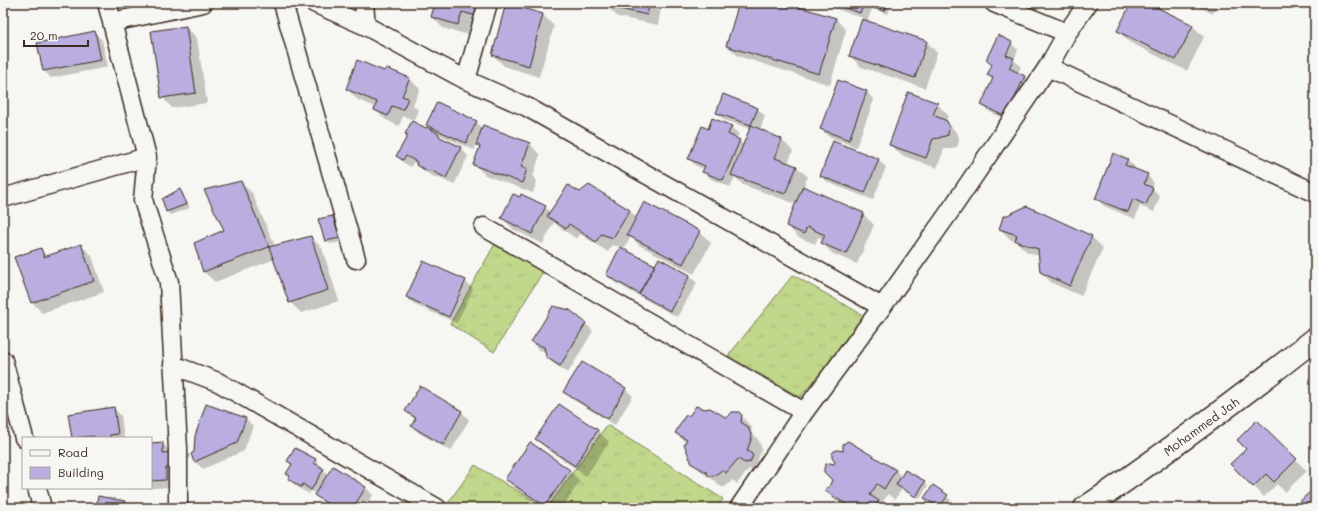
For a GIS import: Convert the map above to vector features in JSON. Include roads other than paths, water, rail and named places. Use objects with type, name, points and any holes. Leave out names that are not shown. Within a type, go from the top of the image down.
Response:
[{"type":"street","points":[[107,3],[147,157],[143,200],[169,282],[178,448],[178,508]]},
{"type":"street","points":[[112,22],[203,3]]},
{"type":"street","points":[[283,3],[356,259]]},
{"type":"street","points":[[314,3],[366,26],[466,80],[527,107],[882,307]]},
{"type":"street","points":[[364,3],[366,26]]},
{"type":"street","points":[[466,80],[488,3]]},
{"type":"street","points":[[994,3],[1067,33]]},
{"type":"street","points":[[739,508],[804,412],[882,307],[948,214],[1048,67],[1067,33],[1088,3]]},
{"type":"street","points":[[1048,67],[1315,193]]},
{"type":"street","points":[[3,198],[147,157]]},
{"type":"street","points":[[484,227],[804,412]]},
{"type":"street","name":"Mohammed Jah","points":[[1085,508],[1121,484],[1240,398],[1315,339]]},
{"type":"street","points":[[3,360],[24,437]]},
{"type":"street","points":[[173,365],[218,382],[437,508]]},
{"type":"street","points":[[37,489],[42,508]]}]
